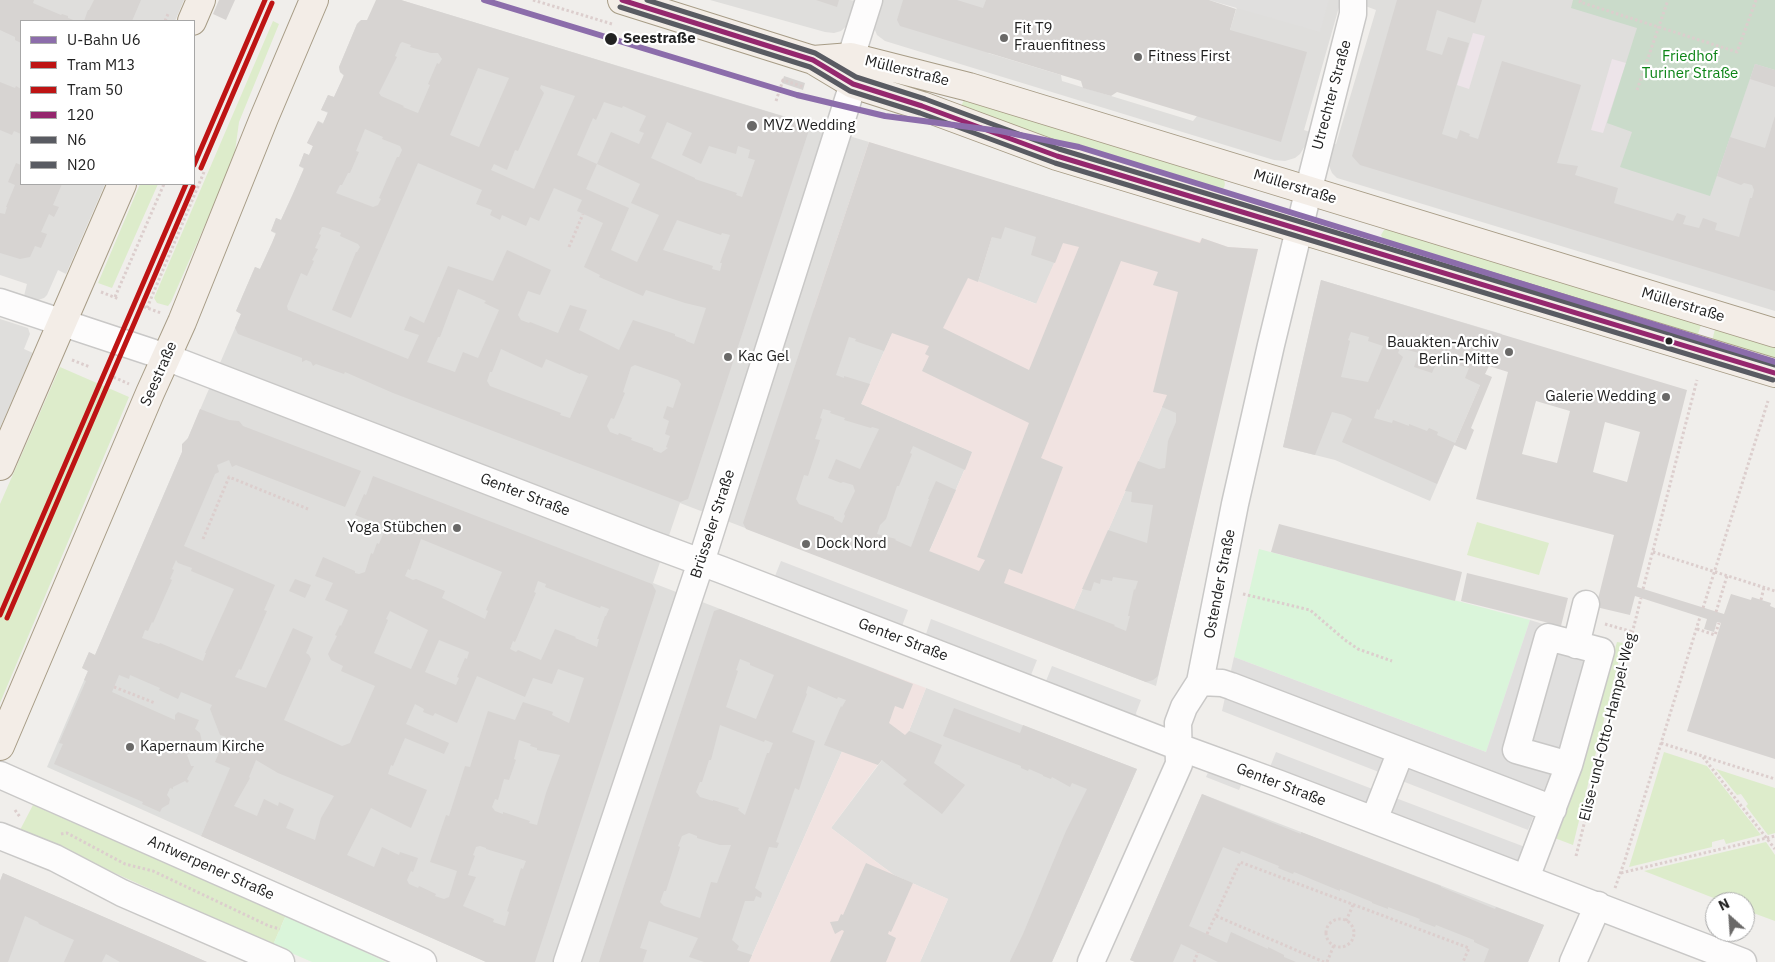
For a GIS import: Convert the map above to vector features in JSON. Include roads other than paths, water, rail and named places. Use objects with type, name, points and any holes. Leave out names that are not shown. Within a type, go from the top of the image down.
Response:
[{"type":"main road","points":[[192,20],[201,0]]},
{"type":"main road","name":"Seestraße","points":[[0,746],[166,357],[314,0]]},
{"type":"main road","name":"Müllerstraße","points":[[622,0],[813,60],[853,84],[922,106],[1057,156],[1775,373]]},
{"type":"main road","name":"Müllerstraße","points":[[813,60],[851,57],[969,86],[1775,333]]},
{"type":"main road","points":[[1228,208],[1240,169]]},
{"type":"main road","points":[[0,466],[122,185]]},
{"type":"main road","points":[[1367,250],[1378,212]]},
{"type":"street","points":[[851,57],[868,0]]},
{"type":"street","name":"Utrechter Straße","points":[[1308,190],[1354,14],[1353,0]]},
{"type":"street","name":"Brüsseler Straße","points":[[567,962],[702,562],[853,84]]},
{"type":"street","name":"Ostender Straße","points":[[1091,962],[1179,764],[1178,723],[1184,707],[1200,682],[1236,504],[1308,190]]},
{"type":"street","name":"Genter Straße","points":[[0,302],[166,357],[702,562],[1179,748],[1374,820],[1743,962]]},
{"type":"street","points":[[1576,645],[1584,611]]},
{"type":"street","points":[[1526,878],[1569,765],[1601,651],[1548,637],[1516,750],[1569,765]]},
{"type":"street","points":[[1200,682],[1222,683],[1553,809]]},
{"type":"street","points":[[1374,820],[1401,751]]},
{"type":"street","name":"Antwerpener Straße","points":[[0,775],[423,962]]},
{"type":"street","points":[[0,836],[57,847],[122,892],[281,962]]},
{"type":"street","points":[[1573,962],[1598,905]]},
{"type":"metro line","name":"U6","points":[[484,0],[797,95],[885,116],[1000,131],[1079,147],[1775,362]]},
{"type":"tram line","name":"M13","points":[[195,163],[265,0]]},
{"type":"tram line","name":"50","points":[[201,168],[272,3]]},
{"type":"tram line","name":"M13","points":[[0,615],[186,185]]},
{"type":"tram line","name":"50","points":[[7,618],[193,187]]},
{"type":"place","name":"Fit T9 Frauenfitness","points":[[1004,38]]},
{"type":"place","name":"Seestraße","points":[[611,39]]},
{"type":"place","name":"Fitness First","points":[[1138,57]]},
{"type":"place","name":"MVZ Wedding","points":[[752,126]]},
{"type":"place","name":"Bauakten-Archiv Berlin-Mitte","points":[[1509,352]]},
{"type":"place","name":"Kac Gel","points":[[728,357]]},
{"type":"place","name":"Galerie Wedding","points":[[1666,397]]},
{"type":"place","name":"Yoga Stübchen","points":[[457,528]]},
{"type":"place","name":"Dock Nord","points":[[806,544]]},
{"type":"place","name":"Kapernaum Kirche","points":[[130,747]]},
{"type":"park label","name":"Friedhof Turiner Straße","points":[[1690,66]]}]
